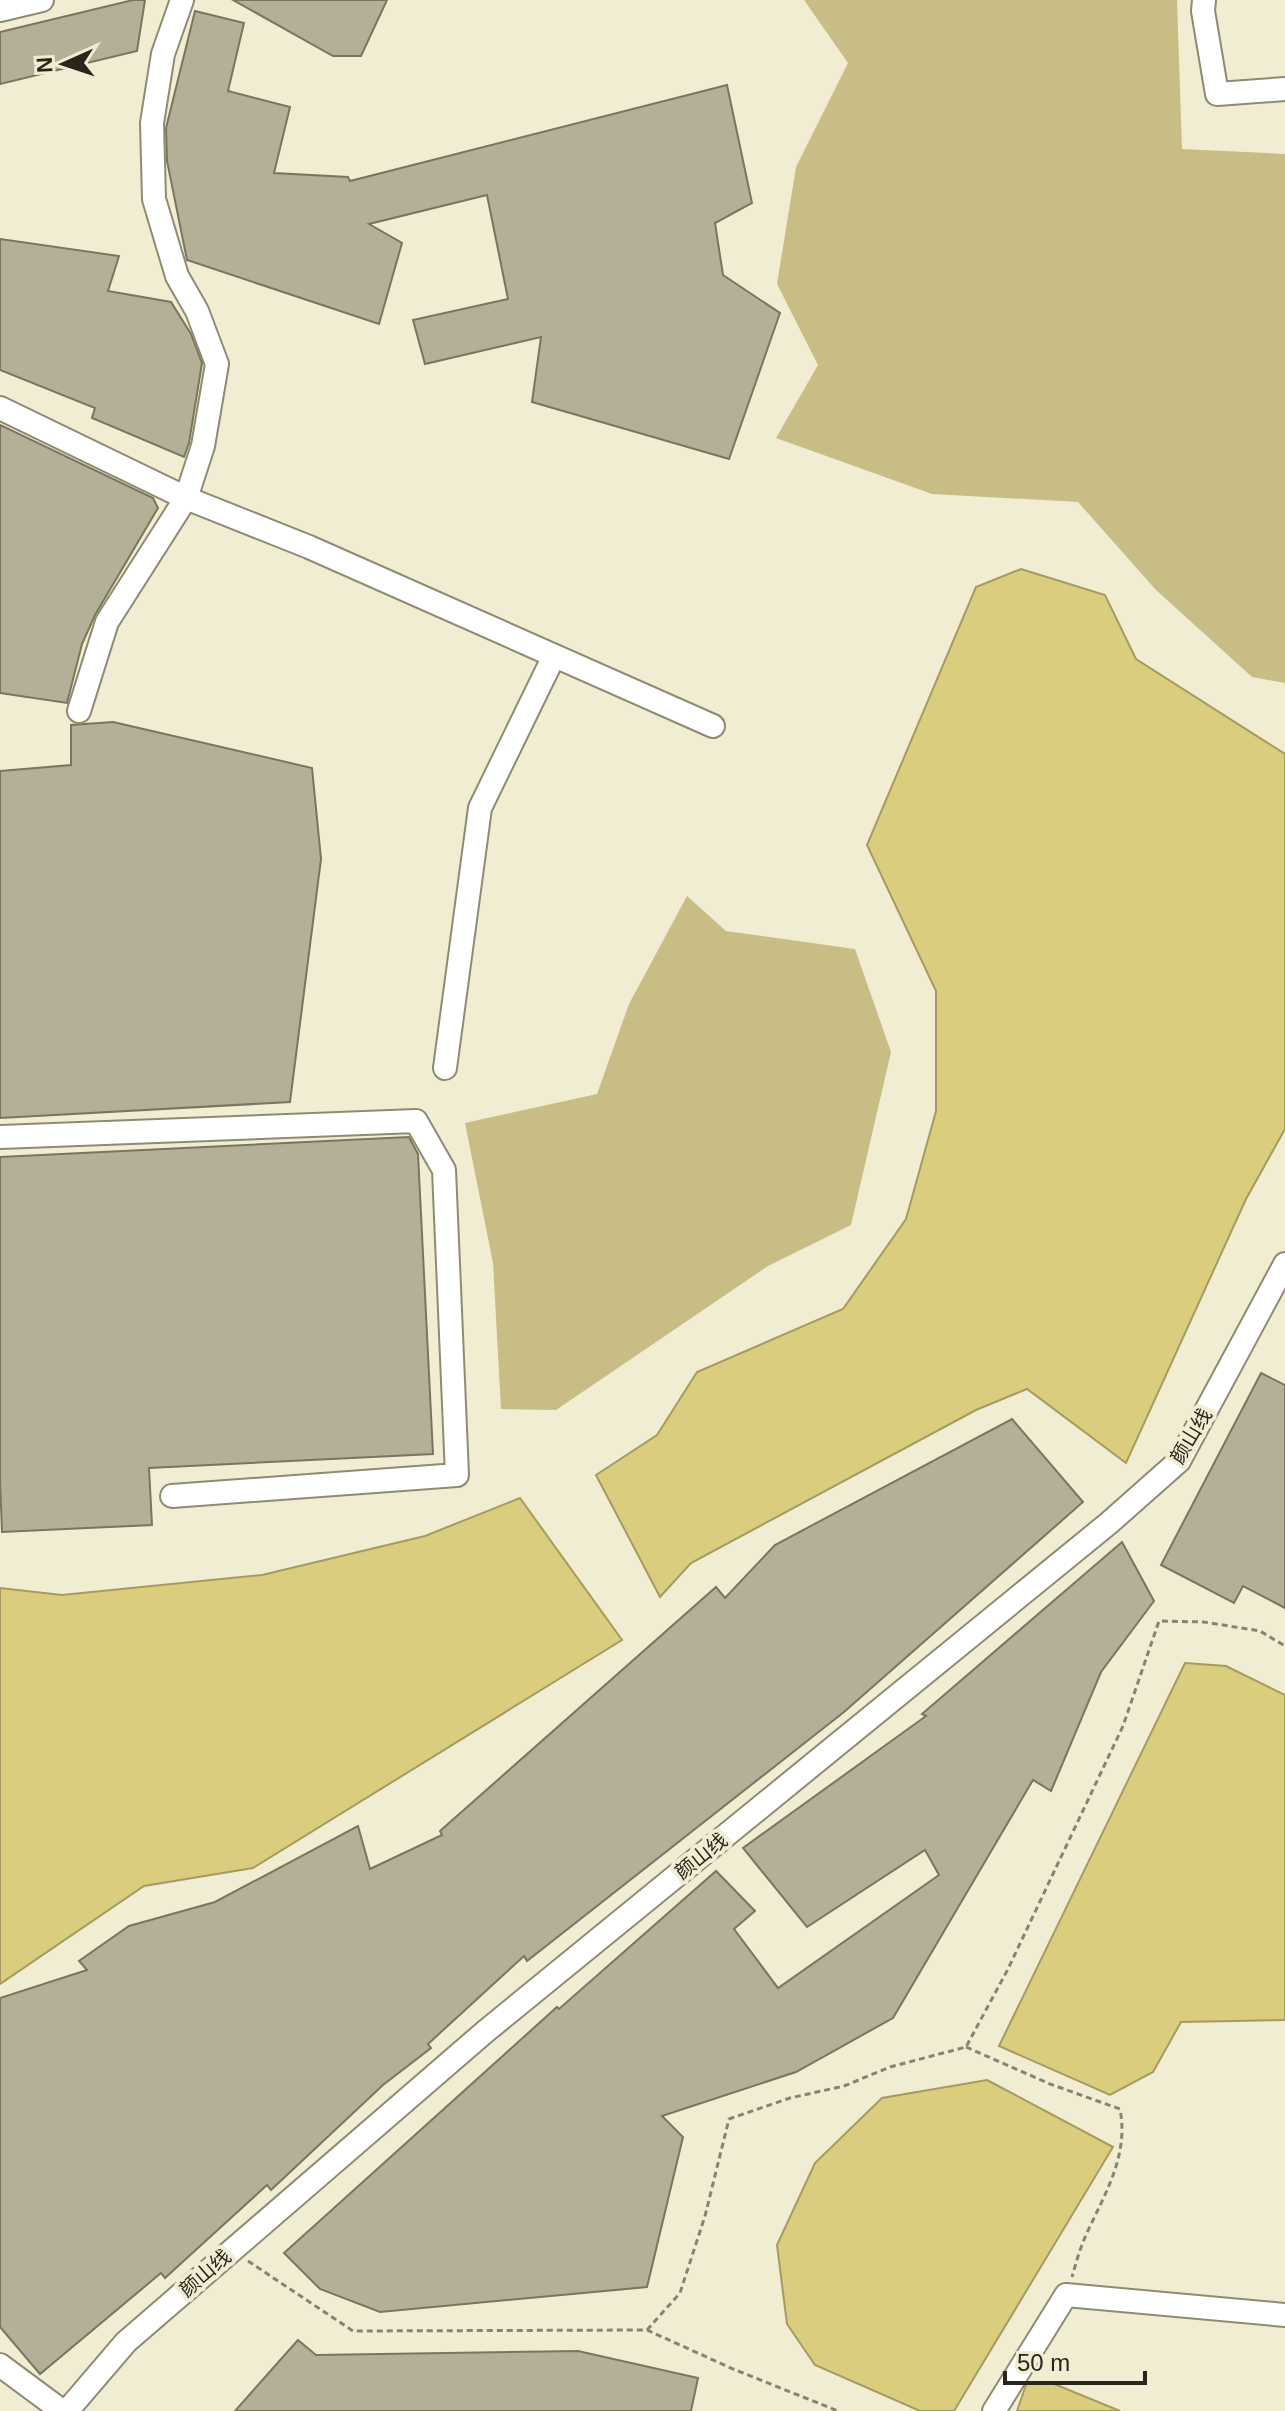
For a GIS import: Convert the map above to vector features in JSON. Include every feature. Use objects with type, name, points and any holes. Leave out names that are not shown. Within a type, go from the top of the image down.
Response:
[{"type":"street","points":[[0,10],[42,0]]},
{"type":"street","points":[[79,711],[107,622],[186,498],[203,446],[217,364],[197,311],[177,276],[154,199],[152,123],[163,54],[182,0]]},
{"type":"street","points":[[1204,0],[1203,11],[1217,94],[1285,89]]},
{"type":"street","points":[[0,408],[186,498],[309,547],[713,726]]},
{"type":"street","points":[[445,1068],[480,808],[554,656]]},
{"type":"street","points":[[0,1137],[416,1121],[444,1170],[457,1475],[172,1496]]},
{"type":"street","name":"颜山线","points":[[64,2411],[126,2342],[486,2031],[1109,1523],[1179,1461],[1285,1264]]},
{"type":"street","points":[[994,2411],[1066,2295],[1285,2315]]},
{"type":"street","points":[[0,2365],[64,2411]]},
{"type":"path","points":[[966,2047],[1008,1969],[1123,1726],[1159,1621],[1204,1622],[1260,1631],[1285,1646]]},
{"type":"path","points":[[647,2330],[680,2293],[705,2216],[729,2119],[790,2098],[844,2086],[890,2067],[966,2047],[1050,2084],[1120,2109],[1124,2128],[1118,2163],[1084,2239],[1066,2295]]},
{"type":"path","points":[[232,2250],[353,2331],[647,2330],[838,2411]]},
{"type":"shaded area","points":[[804,0],[1177,0],[1182,149],[1285,154],[1285,683],[1252,677],[1156,590],[1078,502],[932,494],[776,438],[818,365],[777,284],[796,167],[848,63]]},
{"type":"shaded area","points":[[1021,569],[1105,595],[1136,659],[1285,754],[1285,1129],[1246,1199],[1126,1463],[1027,1389],[976,1410],[691,1563],[660,1597],[596,1475],[657,1435],[697,1372],[843,1309],[906,1219],[936,1111],[936,991],[867,845],[976,587]]},
{"type":"shaded area","points":[[687,896],[726,931],[855,949],[891,1052],[851,1225],[768,1266],[556,1410],[501,1409],[493,1263],[465,1123],[597,1094],[629,1004]]},
{"type":"shaded area","points":[[520,1498],[622,1640],[253,1868],[144,1886],[0,1984],[0,1588],[62,1595],[262,1575],[425,1536]]},
{"type":"shaded area","points":[[1185,1663],[1226,1666],[1285,1695],[1285,2020],[1181,2022],[1153,2072],[1110,2095],[999,2046]]},
{"type":"shaded area","points":[[987,2080],[1113,2147],[954,2411],[920,2411],[815,2365],[787,2324],[777,2245],[815,2163],[882,2098]]},
{"type":"shaded area","points":[[1027,2382],[1052,2383],[1120,2411],[1017,2411]]},
{"type":"building","points":[[133,0],[145,0],[137,51],[0,84],[0,32]]},
{"type":"building","points":[[233,0],[387,0],[361,56],[333,56]]},
{"type":"building","points":[[195,11],[244,23],[228,91],[290,107],[274,173],[348,177],[350,181],[727,85],[752,203],[715,223],[723,275],[780,313],[729,459],[532,402],[541,337],[425,364],[413,320],[508,299],[487,195],[369,224],[402,243],[379,324],[187,260],[167,161],[166,128]]},
{"type":"building","points":[[0,239],[119,256],[108,291],[171,302],[191,334],[202,363],[184,457],[92,418],[95,408],[0,370]]},
{"type":"building","points":[[0,425],[153,498],[158,508],[95,615],[82,644],[67,703],[0,693]]},
{"type":"building","points":[[113,722],[312,768],[321,859],[290,1102],[0,1118],[0,771],[71,765],[71,725]]},
{"type":"building","points":[[409,1137],[418,1154],[433,1454],[149,1468],[152,1525],[2,1532],[0,1157]]},
{"type":"building","points":[[1261,1373],[1285,1385],[1285,1608],[1243,1586],[1234,1603],[1161,1565]]},
{"type":"building","points":[[1012,1419],[1083,1502],[844,1712],[527,1961],[524,1956],[428,2044],[431,2048],[383,2085],[271,2190],[267,2185],[165,2278],[161,2273],[40,2374],[0,2327],[0,1998],[87,1970],[79,1961],[129,1926],[215,1902],[358,1826],[370,1869],[442,1835],[440,1831],[716,1587],[725,1598],[775,1545]]},
{"type":"building","points":[[1122,1542],[1154,1601],[1101,1672],[1051,1791],[1033,1780],[893,2018],[796,2072],[662,2116],[683,2137],[647,2287],[380,2312],[320,2289],[284,2253],[557,2007],[559,2009],[716,1871],[755,1911],[734,1929],[778,1988],[939,1875],[925,1850],[807,1927],[743,1848],[926,1716],[922,1714]]},
{"type":"building","points":[[298,2340],[316,2355],[578,2351],[698,2378],[691,2411],[235,2411]]}]
